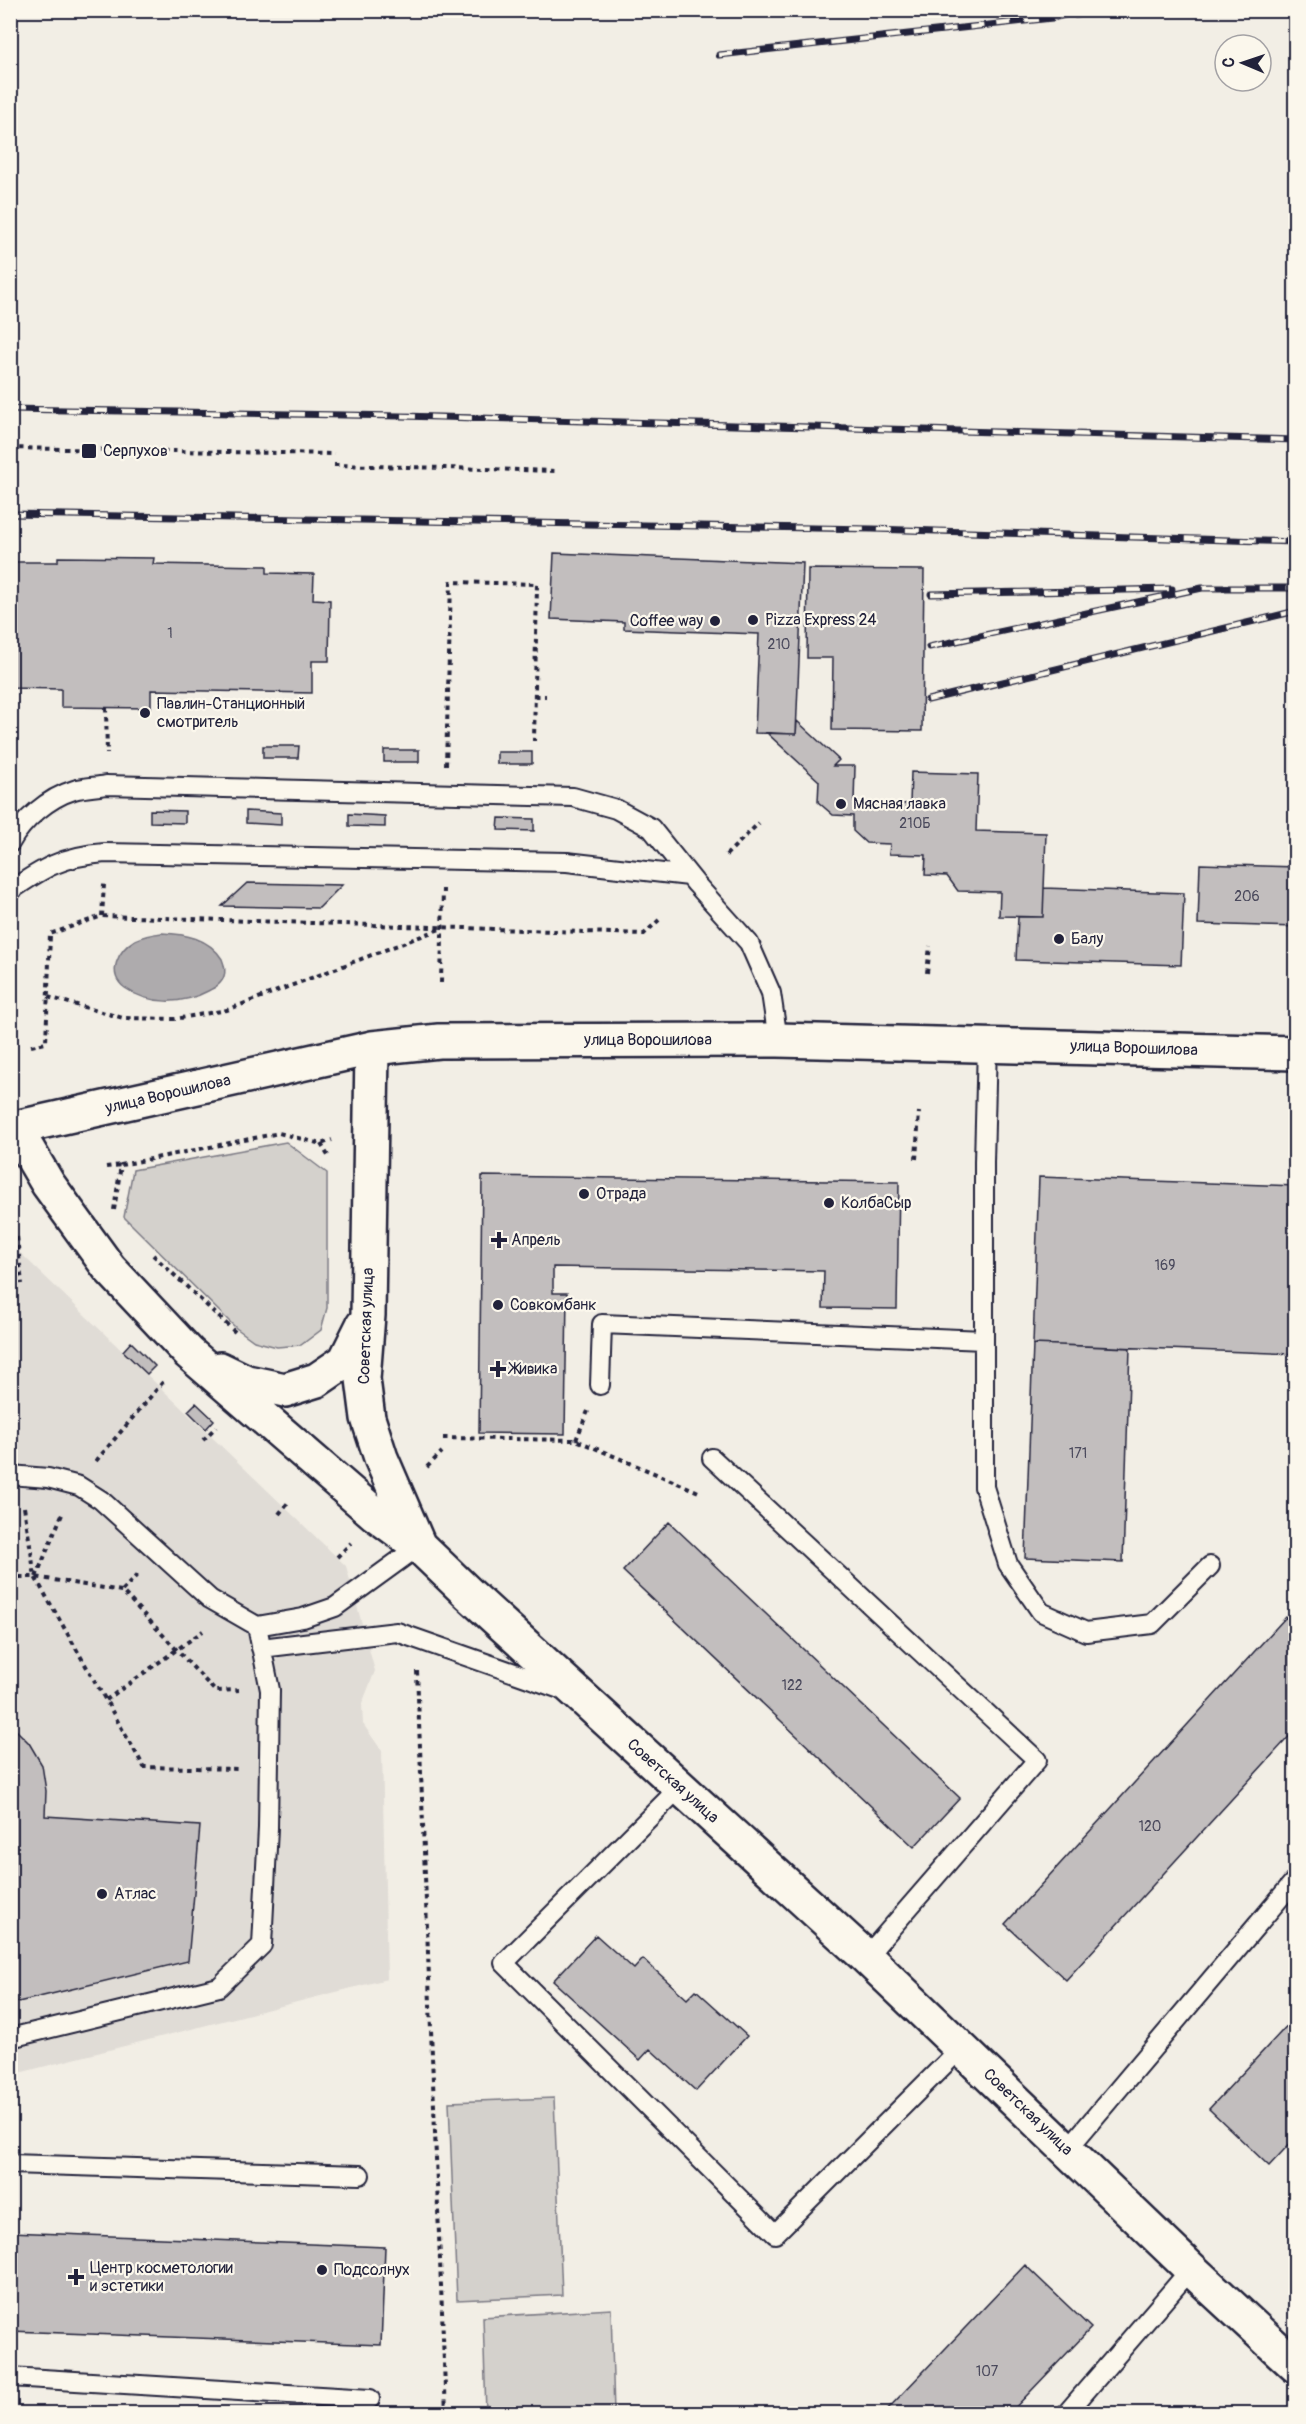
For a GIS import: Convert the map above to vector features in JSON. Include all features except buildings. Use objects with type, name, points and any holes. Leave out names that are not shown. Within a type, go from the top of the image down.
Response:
[{"type":"street","name":"улица Ворошилова","points":[[12,1124],[372,1048],[439,1041],[778,1040],[1296,1053]]},
{"type":"street","name":"Советская улица","points":[[372,1048],[368,1315],[363,1379],[368,1418],[381,1458],[419,1546],[866,1957],[1191,2269],[1291,2353]]},
{"type":"street","points":[[12,1124],[48,1184],[180,1364],[419,1546]]},
{"type":"street","points":[[180,1364],[285,1390],[317,1380],[345,1361],[368,1315]]},
{"type":"lane","points":[[13,831],[54,798],[75,789],[106,785],[573,797],[616,809],[651,828],[689,876],[749,943],[771,993],[778,1040]]},
{"type":"lane","points":[[10,891],[43,868],[80,855],[105,853],[567,862],[689,876]]},
{"type":"lane","points":[[987,1044],[984,1162],[984,1487],[1008,1564],[1041,1612],[1086,1632],[1152,1624],[1210,1566]]},
{"type":"lane","points":[[600,1385],[602,1324],[984,1340]]},
{"type":"lane","points":[[712,1458],[1037,1760],[866,1957]]},
{"type":"lane","points":[[10,1475],[48,1478],[79,1486],[101,1500],[210,1599],[257,1626],[303,1618],[336,1606],[419,1546]]},
{"type":"lane","points":[[10,2038],[219,1987],[262,1945],[270,1690],[257,1626]]},
{"type":"lane","points":[[261,1648],[397,1632],[580,1696]]},
{"type":"lane","points":[[680,1787],[504,1963],[776,2234],[961,2048]]},
{"type":"lane","points":[[1067,2150],[1296,1879]]},
{"type":"lane","points":[[10,2164],[360,2175]]},
{"type":"lane","points":[[1066,2414],[1191,2269]]},
{"type":"lane","points":[[10,2377],[370,2399]]},
{"type":"path","points":[[10,448],[334,454]]},
{"type":"path","points":[[334,465],[558,471]]},
{"type":"path","points":[[446,773],[451,582],[537,584],[534,741]]},
{"type":"path","points":[[535,696],[546,696]]},
{"type":"path","points":[[106,708],[106,763]]},
{"type":"path","points":[[726,855],[759,823]]},
{"type":"path","points":[[102,916],[104,878]]},
{"type":"path","points":[[441,983],[443,888]]},
{"type":"path","points":[[31,1047],[46,1043],[50,934],[102,916],[644,934],[659,920]]},
{"type":"path","points":[[48,998],[123,1018],[175,1019],[227,1010],[442,928]]},
{"type":"path","points":[[927,973],[930,946]]},
{"type":"path","points":[[916,1159],[920,1112]]},
{"type":"path","points":[[106,1167],[279,1133],[321,1144],[333,1139]]},
{"type":"path","points":[[321,1144],[333,1163]]},
{"type":"path","points":[[113,1217],[121,1165]]},
{"type":"path","points":[[17,1237],[22,1284]]},
{"type":"path","points":[[146,1249],[238,1335]]},
{"type":"path","points":[[94,1464],[180,1364]]},
{"type":"path","points":[[203,1440],[219,1424]]},
{"type":"path","points":[[443,1438],[576,1440],[706,1495]]},
{"type":"path","points":[[427,1467],[442,1452]]},
{"type":"path","points":[[279,1514],[290,1500]]},
{"type":"path","points":[[23,1503],[35,1577],[144,1767],[268,1770]]},
{"type":"path","points":[[35,1577],[64,1508]]},
{"type":"path","points":[[337,1557],[354,1540]]},
{"type":"path","points":[[10,1577],[35,1577],[122,1591],[215,1691],[248,1690]]},
{"type":"path","points":[[106,1700],[206,1629]]},
{"type":"path","points":[[417,1668],[446,2414]]},
{"type":"shaded area","points":[[162,933],[196,938],[210,946],[222,959],[225,972],[222,981],[213,989],[198,996],[177,1001],[144,998],[125,988],[116,976],[116,962],[119,956],[135,940]]},
{"type":"shaded area","points":[[286,1142],[327,1173],[327,1308],[321,1330],[301,1345],[277,1347],[254,1341],[236,1328],[124,1217],[133,1170]]},
{"type":"shaded area","points":[[10,1243],[346,1566],[375,1671],[362,1704],[363,1724],[382,1751],[387,1979],[11,2075]]},
{"type":"shaded area","points":[[554,2098],[562,2295],[457,2300],[449,2102]]},
{"type":"shaded area","points":[[611,2309],[614,2413],[486,2413],[483,2317]]},
{"type":"railway","points":[[719,55],[1052,18],[1084,10]]},
{"type":"railway","points":[[1076,15],[1118,10]]},
{"type":"railway","points":[[10,409],[401,416],[1296,440]]},
{"type":"railway","points":[[10,514],[873,529],[1296,542]]},
{"type":"railway","points":[[929,647],[1202,588],[1296,588]]},
{"type":"railway","points":[[931,594],[1172,589]]},
{"type":"railway","points":[[928,700],[1296,611]]},
{"type":"place","name":"Серпухов","points":[[89,451]]},
{"type":"place","name":"Pizza Express 24","points":[[753,620]]},
{"type":"place","name":"Coffee way","points":[[715,621]]},
{"type":"place","name":"Павлин-Станционный смотритель","points":[[145,713]]},
{"type":"place","name":"Мясная лавка","points":[[841,804]]},
{"type":"place","name":"Балу","points":[[1059,939]]},
{"type":"place","name":"Отрада","points":[[584,1194]]},
{"type":"place","name":"КолбаСыр","points":[[829,1203]]},
{"type":"place","name":"Апрель","points":[[499,1240]]},
{"type":"place","name":"Совкомбанк","points":[[498,1305]]},
{"type":"place","name":"Живика","points":[[498,1369]]},
{"type":"place","name":"Атлас","points":[[102,1894]]},
{"type":"place","name":"Подсолнух","points":[[322,2270]]},
{"type":"place","name":"Центр косметологии и эстетики","points":[[76,2277]]}]
